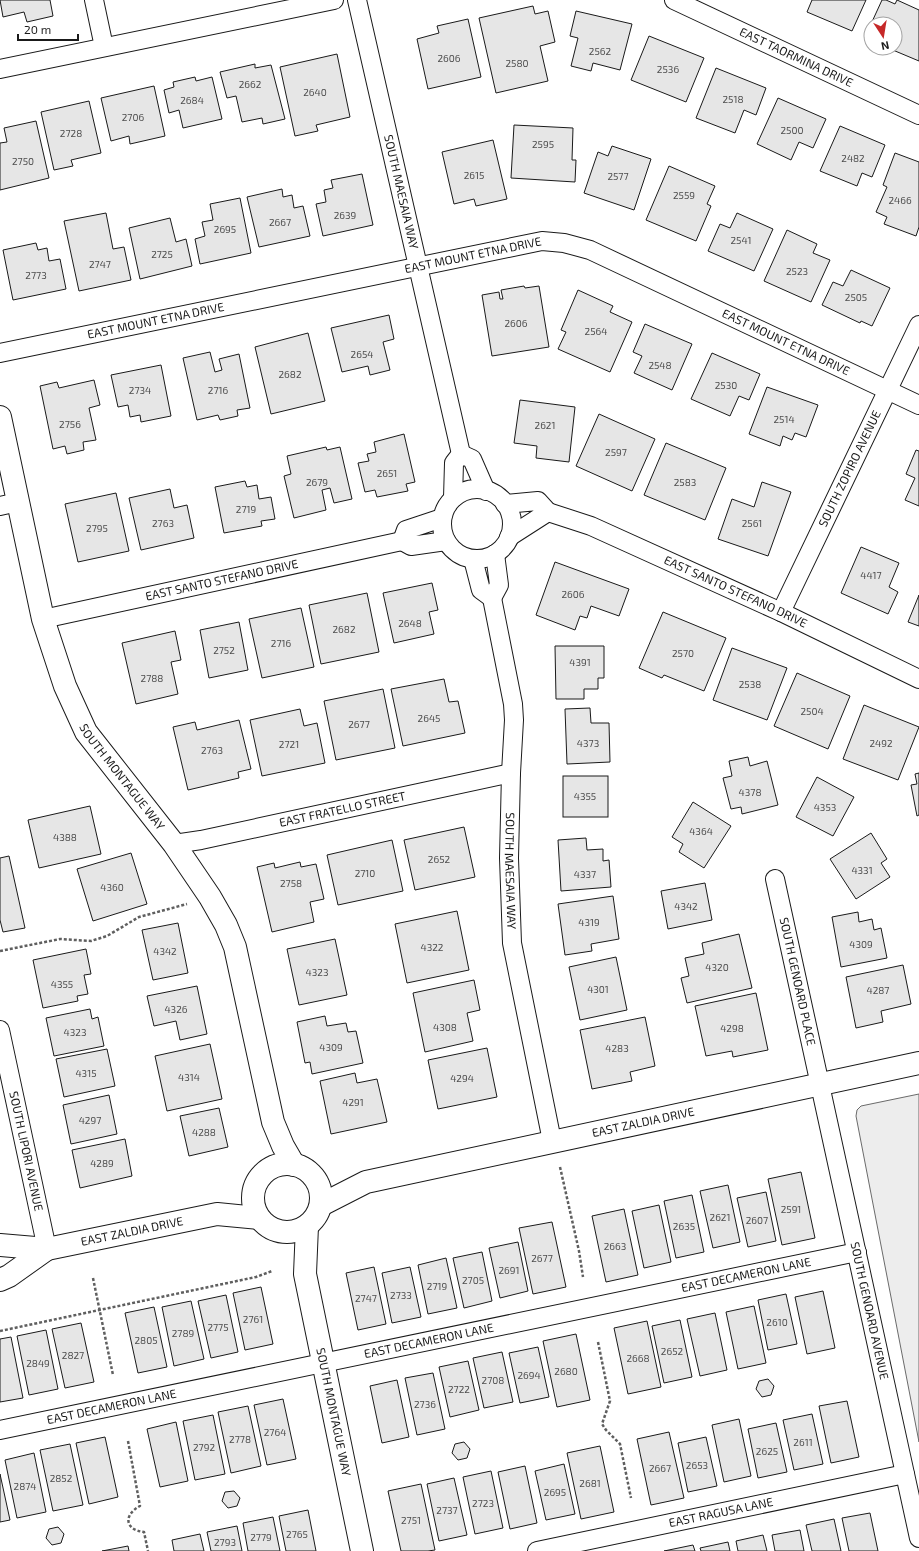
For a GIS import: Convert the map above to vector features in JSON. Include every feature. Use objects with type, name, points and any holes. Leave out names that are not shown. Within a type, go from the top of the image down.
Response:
[{"type":"street","points":[[94,0],[104,47]]},
{"type":"street","points":[[0,69],[334,0]]},
{"type":"street","name":"SOUTH MAESAIA WAY","points":[[357,0],[461,454]]},
{"type":"street","name":"EAST TAORMINA DRIVE","points":[[674,0],[919,115]]},
{"type":"street","name":"EAST MOUNT ETNA DRIVE","points":[[0,353],[542,241],[570,245],[590,250],[919,405]]},
{"type":"street","name":"SOUTH ZOPIRO AVENUE","points":[[781,612],[919,325]]},
{"type":"street","name":"SOUTH MONTAGUE WAY","points":[[0,417],[9,504],[43,619],[65,686],[86,732],[174,844],[210,897],[226,925],[235,947],[273,1122],[283,1146],[294,1165]]},
{"type":"street","points":[[453,498],[454,463],[461,454],[472,459],[486,491]]},
{"type":"street","points":[[475,490],[486,491],[497,496],[505,504],[510,514],[512,526],[509,537],[504,547],[495,554],[484,558],[473,559],[462,556],[452,550],[446,541],[442,530],[442,518],[446,507],[453,498],[463,492],[475,490]]},
{"type":"street","name":"EAST SANTO STEFANO DRIVE","points":[[505,504],[538,501],[548,512],[591,526],[781,612],[919,679]]},
{"type":"street","points":[[509,537],[548,512]]},
{"type":"street","points":[[402,541],[406,530],[442,518]]},
{"type":"street","name":"EAST SANTO STEFANO DRIVE","points":[[43,619],[402,541],[411,546],[446,541]]},
{"type":"street","name":"SOUTH MAESAIA WAY","points":[[495,554],[499,585],[492,598],[514,720],[509,858],[512,943],[552,1141]]},
{"type":"street","points":[[473,559],[481,590],[492,598]]},
{"type":"street","name":"EAST FRATELLO STREET","points":[[174,844],[201,840],[511,772]]},
{"type":"street","name":"SOUTH GENOARD PLACE","points":[[775,879],[820,1084]]},
{"type":"street","name":"SOUTH LIPORI AVENUE","points":[[0,1030],[47,1249]]},
{"type":"street","name":"EAST ZALDIA DRIVE","points":[[321,1205],[366,1182],[919,1062]]},
{"type":"street","name":"SOUTH GENOARD AVENUE","points":[[820,1084],[919,1538]]},
{"type":"street","name":"SOUTH MONTAGUE WAY","points":[[268,1170],[272,1148],[273,1122]]},
{"type":"street","points":[[281,1165],[294,1165],[306,1170],[316,1180],[320,1192],[321,1205],[316,1217],[307,1226],[295,1232],[281,1232],[269,1227],[259,1218],[253,1206],[253,1192],[258,1179],[268,1170],[281,1165]]},
{"type":"street","name":"EAST ZALDIA DRIVE","points":[[316,1180],[366,1182]]},
{"type":"street","name":"EAST ZALDIA DRIVE","points":[[217,1214],[253,1192]]},
{"type":"street","name":"EAST ZALDIA DRIVE","points":[[0,1244],[47,1249],[217,1214],[259,1218]]},
{"type":"street","name":"SOUTH MONTAGUE WAY","points":[[307,1226],[304,1274],[362,1551]]},
{"type":"street","name":"SOUTH MONTAGUE WAY","points":[[281,1232],[304,1274]]},
{"type":"street","name":"EAST ZALDIA DRIVE","points":[[0,1280],[9,1276],[47,1249]]},
{"type":"street","name":"EAST DECAMERON LANE","points":[[0,1430],[857,1252]]},
{"type":"street","name":"EAST RAGUSA LANE","points":[[537,1551],[905,1474]]},
{"type":"path","points":[[0,951],[60,939],[91,941],[107,936],[139,916],[187,904]]},
{"type":"path","points":[[560,1167],[579,1251],[583,1278]]},
{"type":"path","points":[[0,1331],[256,1277],[272,1271]]},
{"type":"path","points":[[93,1278],[113,1375]]},
{"type":"path","points":[[598,1342],[610,1401],[602,1424],[620,1444],[632,1498]]},
{"type":"path","points":[[128,1441],[140,1506],[133,1510],[128,1517],[128,1522],[136,1531],[144,1532],[148,1551]]},
{"type":"shaded area","points":[[919,1094],[919,1442],[856,1116],[857,1110],[861,1106]]},
{"type":"building","points":[[0,0],[50,0],[53,16],[27,22],[24,12],[3,17]]},
{"type":"building","points":[[812,0],[866,0],[852,31],[807,12]]},
{"type":"building","points":[[882,0],[895,4],[897,0],[919,10],[919,61],[903,54],[903,16],[875,16]]},
{"type":"building","points":[[533,6],[535,14],[548,11],[555,42],[540,46],[548,81],[496,93],[479,18]]},
{"type":"building","points":[[576,11],[632,24],[620,70],[593,63],[591,71],[571,66],[578,38],[570,36]]},
{"type":"building","points":[[468,19],[481,77],[428,89],[417,39],[439,33],[437,26]]},
{"type":"building","points":[[649,36],[704,58],[686,102],[631,80]]},
{"type":"building","points":[[337,54],[350,117],[316,125],[318,131],[295,136],[280,67]]},
{"type":"building","points":[[255,64],[255,68],[271,65],[285,119],[263,124],[262,118],[242,122],[236,96],[227,98],[220,72]]},
{"type":"building","points":[[716,68],[766,88],[756,115],[744,110],[735,133],[696,118]]},
{"type":"building","points":[[195,77],[196,81],[212,77],[222,119],[183,128],[179,110],[169,113],[164,90],[174,87],[173,82]]},
{"type":"building","points":[[154,86],[165,136],[130,144],[129,136],[111,141],[101,98]]},
{"type":"building","points":[[778,98],[826,119],[813,148],[799,142],[791,160],[757,144]]},
{"type":"building","points":[[89,101],[101,153],[71,160],[73,166],[54,170],[41,112]]},
{"type":"building","points":[[36,121],[49,178],[0,190],[0,143],[7,142],[4,128]]},
{"type":"building","points":[[514,125],[573,128],[572,160],[576,160],[575,182],[511,178]]},
{"type":"building","points":[[840,126],[885,145],[872,177],[862,173],[857,186],[820,171]]},
{"type":"building","points":[[493,140],[507,199],[476,206],[474,199],[454,204],[442,152]]},
{"type":"building","points":[[612,146],[651,159],[634,210],[584,193],[598,152],[608,156]]},
{"type":"building","points":[[895,153],[919,162],[919,227],[916,236],[884,224],[887,217],[876,212],[887,187],[883,185]]},
{"type":"building","points":[[669,166],[715,186],[707,204],[711,206],[696,241],[646,220]]},
{"type":"building","points":[[362,174],[373,225],[323,236],[316,204],[326,202],[324,190],[333,188],[331,180]]},
{"type":"building","points":[[282,189],[283,197],[292,195],[294,208],[303,206],[310,236],[259,247],[247,197]]},
{"type":"building","points":[[240,198],[251,253],[200,264],[195,239],[205,236],[202,222],[213,220],[210,204]]},
{"type":"building","points":[[106,213],[113,249],[124,247],[131,280],[79,291],[64,221]]},
{"type":"building","points":[[737,213],[773,229],[754,271],[708,251],[720,224],[730,228]]},
{"type":"building","points":[[170,218],[176,242],[186,239],[192,266],[140,279],[129,228]]},
{"type":"building","points":[[787,230],[817,244],[813,253],[830,260],[811,302],[764,281]]},
{"type":"building","points":[[36,243],[38,250],[47,248],[49,261],[60,259],[66,289],[13,300],[3,250]]},
{"type":"building","points":[[851,270],[890,288],[872,326],[861,321],[860,323],[822,305],[833,282],[843,286]]},
{"type":"building","points":[[524,286],[525,288],[539,286],[549,347],[492,356],[482,295],[499,292],[500,299],[503,299],[501,290]]},
{"type":"building","points":[[578,290],[613,306],[610,312],[632,322],[610,372],[558,349],[566,332],[561,330]]},
{"type":"building","points":[[389,315],[394,339],[383,342],[390,370],[370,375],[368,366],[342,372],[331,328]]},
{"type":"building","points":[[645,324],[692,344],[672,390],[634,373],[642,356],[633,352]]},
{"type":"building","points":[[308,333],[325,401],[271,414],[255,347]]},
{"type":"building","points":[[210,352],[215,372],[222,370],[219,359],[239,354],[250,408],[237,410],[238,416],[220,420],[218,415],[197,420],[183,358]]},
{"type":"building","points":[[712,353],[760,374],[749,400],[739,396],[730,416],[691,399]]},
{"type":"building","points":[[161,365],[171,416],[141,422],[140,415],[130,417],[128,405],[118,407],[111,375]]},
{"type":"building","points":[[94,380],[100,405],[89,408],[96,440],[83,442],[84,450],[67,454],[65,446],[53,449],[40,386],[57,382],[59,388]]},
{"type":"building","points":[[767,387],[818,405],[806,437],[795,433],[792,440],[783,436],[780,446],[749,434]]},
{"type":"building","points":[[520,400],[575,407],[569,462],[536,458],[537,446],[514,443]]},
{"type":"building","points":[[599,414],[655,439],[632,491],[576,466]]},
{"type":"building","points":[[404,434],[415,482],[406,484],[408,491],[377,497],[375,490],[365,492],[358,463],[369,461],[367,454],[376,452],[374,442]]},
{"type":"building","points":[[666,443],[726,468],[705,520],[644,495]]},
{"type":"building","points":[[326,447],[327,450],[340,447],[352,499],[334,503],[330,488],[322,490],[326,510],[294,518],[284,476],[291,474],[287,456]]},
{"type":"building","points":[[916,450],[919,451],[919,506],[905,500],[915,478],[906,474]]},
{"type":"building","points":[[245,481],[247,487],[257,485],[259,499],[271,497],[275,519],[261,521],[262,526],[224,533],[215,487]]},
{"type":"building","points":[[762,482],[791,492],[768,556],[718,539],[732,499],[754,507]]},
{"type":"building","points":[[170,489],[174,508],[187,505],[194,538],[141,550],[129,498]]},
{"type":"building","points":[[116,493],[129,551],[78,562],[65,504]]},
{"type":"building","points":[[861,547],[899,563],[889,587],[898,592],[888,614],[841,593]]},
{"type":"building","points":[[555,562],[629,589],[619,616],[591,606],[587,618],[580,616],[575,630],[536,615]]},
{"type":"building","points":[[432,583],[438,610],[429,612],[434,634],[394,643],[383,593]]},
{"type":"building","points":[[367,593],[379,652],[321,664],[309,605]]},
{"type":"building","points":[[919,595],[919,626],[908,622]]},
{"type":"building","points":[[301,608],[314,667],[262,678],[249,619]]},
{"type":"building","points":[[663,612],[726,638],[704,691],[664,675],[662,678],[639,668]]},
{"type":"building","points":[[239,622],[248,670],[209,678],[200,630]]},
{"type":"building","points":[[175,631],[181,660],[171,662],[178,694],[136,704],[122,643]]},
{"type":"building","points":[[555,646],[604,646],[604,678],[598,678],[598,689],[584,689],[584,699],[556,699]]},
{"type":"building","points":[[732,648],[787,668],[767,720],[713,700]]},
{"type":"building","points":[[797,673],[850,696],[828,749],[774,726]]},
{"type":"building","points":[[444,679],[449,702],[458,701],[465,733],[403,746],[391,689]]},
{"type":"building","points":[[383,689],[395,748],[336,760],[324,701]]},
{"type":"building","points":[[864,705],[919,727],[898,780],[843,759]]},
{"type":"building","points":[[590,708],[591,723],[609,723],[610,762],[567,764],[565,709]]},
{"type":"building","points":[[300,709],[304,726],[317,723],[325,763],[262,776],[250,720]]},
{"type":"building","points":[[239,720],[251,769],[238,772],[239,778],[188,790],[173,727],[195,722],[197,730]]},
{"type":"building","points":[[748,757],[750,766],[767,761],[778,805],[742,814],[741,807],[731,809],[723,778],[732,776],[729,761]]},
{"type":"building","points":[[919,773],[919,815],[917,816],[911,785],[917,784],[915,774]]},
{"type":"building","points":[[563,776],[608,776],[608,817],[563,817]]},
{"type":"building","points":[[817,777],[854,797],[833,836],[796,817]]},
{"type":"building","points":[[693,802],[731,826],[704,868],[679,852],[683,844],[672,837]]},
{"type":"building","points":[[90,806],[101,854],[39,868],[28,820]]},
{"type":"building","points":[[464,827],[475,877],[415,890],[404,840]]},
{"type":"building","points":[[871,833],[887,859],[881,863],[890,877],[856,899],[830,859]]},
{"type":"building","points":[[586,838],[587,850],[603,849],[603,861],[609,860],[611,887],[561,891],[558,840]]},
{"type":"building","points":[[392,840],[403,891],[338,905],[327,855]]},
{"type":"building","points":[[131,853],[147,904],[93,921],[77,869]]},
{"type":"building","points":[[9,856],[25,928],[3,932],[0,920],[0,858]]},
{"type":"building","points":[[300,862],[301,867],[316,864],[324,899],[310,902],[314,922],[272,932],[257,867],[274,863],[275,868]]},
{"type":"building","points":[[705,883],[712,920],[668,929],[661,891]]},
{"type":"building","points":[[613,896],[619,939],[591,944],[592,951],[565,955],[558,904]]},
{"type":"building","points":[[457,911],[469,970],[407,983],[395,924]]},
{"type":"building","points":[[858,912],[859,922],[872,919],[874,930],[881,928],[887,958],[841,967],[832,917]]},
{"type":"building","points":[[178,923],[188,973],[153,980],[142,930]]},
{"type":"building","points":[[739,934],[752,988],[687,1003],[681,978],[689,976],[685,958],[704,954],[702,943]]},
{"type":"building","points":[[335,939],[347,995],[299,1005],[287,949]]},
{"type":"building","points":[[86,949],[91,974],[84,975],[88,994],[77,996],[78,1001],[43,1008],[33,960]]},
{"type":"building","points":[[616,957],[627,1010],[580,1020],[569,967]]},
{"type":"building","points":[[903,965],[911,1004],[881,1011],[883,1022],[856,1028],[846,977]]},
{"type":"building","points":[[474,980],[480,1010],[467,1013],[473,1041],[425,1052],[413,993]]},
{"type":"building","points":[[197,986],[207,1034],[180,1040],[176,1021],[154,1026],[147,996]]},
{"type":"building","points":[[756,993],[768,1050],[733,1057],[732,1051],[706,1056],[695,1006]]},
{"type":"building","points":[[90,1009],[92,1019],[98,1017],[104,1046],[54,1056],[46,1018]]},
{"type":"building","points":[[325,1016],[327,1026],[346,1023],[348,1032],[356,1031],[363,1063],[312,1074],[310,1062],[305,1063],[297,1022]]},
{"type":"building","points":[[645,1017],[655,1066],[630,1072],[632,1081],[592,1089],[580,1030]]},
{"type":"building","points":[[210,1044],[222,1099],[167,1111],[155,1056]]},
{"type":"building","points":[[487,1048],[497,1097],[438,1109],[428,1060]]},
{"type":"building","points":[[107,1049],[115,1086],[64,1097],[56,1059]]},
{"type":"building","points":[[355,1073],[357,1083],[377,1079],[387,1122],[331,1134],[320,1081]]},
{"type":"building","points":[[109,1095],[117,1134],[71,1144],[63,1105]]},
{"type":"building","points":[[219,1108],[228,1147],[189,1156],[180,1116]]},
{"type":"building","points":[[125,1139],[132,1176],[80,1188],[72,1150]]},
{"type":"building","points":[[801,1172],[815,1238],[782,1245],[768,1179]]},
{"type":"building","points":[[728,1185],[740,1242],[713,1248],[700,1191]]},
{"type":"building","points":[[766,1192],[776,1241],[748,1247],[737,1198]]},
{"type":"building","points":[[692,1195],[704,1252],[676,1258],[664,1201]]},
{"type":"building","points":[[659,1205],[671,1262],[644,1268],[632,1211]]},
{"type":"building","points":[[624,1209],[638,1275],[606,1282],[592,1216]]},
{"type":"building","points":[[552,1222],[566,1287],[533,1294],[519,1228]]},
{"type":"building","points":[[518,1242],[528,1291],[500,1298],[489,1248]]},
{"type":"building","points":[[482,1252],[492,1301],[464,1308],[453,1258]]},
{"type":"building","points":[[446,1258],[457,1308],[428,1314],[418,1265]]},
{"type":"building","points":[[374,1267],[386,1324],[358,1330],[346,1273]]},
{"type":"building","points":[[410,1267],[421,1317],[392,1323],[382,1273]]},
{"type":"building","points":[[261,1287],[273,1344],[245,1350],[233,1293]]},
{"type":"building","points":[[823,1291],[835,1348],[807,1354],[795,1297]]},
{"type":"building","points":[[786,1294],[797,1344],[768,1350],[758,1300]]},
{"type":"building","points":[[226,1295],[238,1352],[211,1358],[198,1301]]},
{"type":"building","points":[[191,1301],[204,1359],[174,1366],[162,1307]]},
{"type":"building","points":[[754,1306],[766,1363],[738,1369],[726,1312]]},
{"type":"building","points":[[154,1307],[167,1367],[138,1373],[125,1313]]},
{"type":"building","points":[[715,1313],[727,1370],[700,1376],[687,1319]]},
{"type":"building","points":[[680,1320],[692,1377],[664,1383],[652,1326]]},
{"type":"building","points":[[647,1321],[661,1387],[628,1394],[614,1328]]},
{"type":"building","points":[[81,1323],[94,1382],[65,1388],[52,1329]]},
{"type":"building","points":[[46,1330],[58,1389],[29,1395],[17,1336]]},
{"type":"building","points":[[576,1334],[590,1400],[557,1407],[543,1341]]},
{"type":"building","points":[[11,1337],[23,1398],[0,1402],[0,1339]]},
{"type":"building","points":[[538,1347],[549,1397],[520,1403],[509,1353]]},
{"type":"building","points":[[502,1352],[513,1402],[484,1408],[473,1358]]},
{"type":"building","points":[[468,1361],[479,1410],[450,1417],[439,1367]]},
{"type":"building","points":[[433,1373],[445,1429],[417,1435],[405,1378]]},
{"type":"building","points":[[768,1379],[774,1386],[771,1395],[762,1397],[756,1389],[759,1381]]},
{"type":"building","points":[[397,1380],[409,1437],[382,1443],[370,1386]]},
{"type":"building","points":[[283,1399],[296,1459],[267,1465],[254,1405]]},
{"type":"building","points":[[847,1401],[859,1457],[831,1463],[819,1406]]},
{"type":"building","points":[[248,1406],[261,1466],[231,1473],[218,1412]]},
{"type":"building","points":[[812,1414],[823,1464],[794,1470],[783,1420]]},
{"type":"building","points":[[213,1415],[225,1474],[195,1480],[183,1421]]},
{"type":"building","points":[[739,1419],[751,1476],[724,1482],[712,1425]]},
{"type":"building","points":[[176,1422],[188,1481],[160,1487],[147,1429]]},
{"type":"building","points":[[776,1423],[787,1472],[758,1478],[748,1429]]},
{"type":"building","points":[[669,1432],[684,1498],[651,1505],[637,1439]]},
{"type":"building","points":[[105,1437],[118,1497],[89,1504],[76,1443]]},
{"type":"building","points":[[706,1437],[717,1486],[688,1492],[678,1443]]},
{"type":"building","points":[[464,1442],[470,1449],[467,1458],[458,1460],[452,1453],[455,1444]]},
{"type":"building","points":[[70,1444],[83,1505],[53,1511],[40,1450]]},
{"type":"building","points":[[600,1446],[614,1512],[581,1519],[567,1453]]},
{"type":"building","points":[[34,1453],[46,1512],[17,1518],[5,1460]]},
{"type":"building","points":[[564,1464],[575,1514],[546,1520],[535,1471]]},
{"type":"building","points":[[525,1466],[537,1523],[510,1529],[498,1472]]},
{"type":"building","points":[[491,1471],[503,1528],[475,1534],[463,1477]]},
{"type":"building","points":[[0,1474],[10,1520],[0,1522]]},
{"type":"building","points":[[454,1478],[467,1535],[439,1541],[427,1484]]},
{"type":"building","points":[[421,1484],[435,1550],[401,1551],[388,1491]]},
{"type":"building","points":[[234,1491],[240,1498],[237,1506],[228,1508],[222,1501],[225,1492]]},
{"type":"building","points":[[308,1510],[316,1551],[286,1551],[279,1516]]},
{"type":"building","points":[[870,1513],[878,1551],[849,1551],[842,1518]]},
{"type":"building","points":[[273,1517],[280,1551],[248,1551],[243,1523]]},
{"type":"building","points":[[834,1519],[841,1551],[812,1551],[806,1525]]},
{"type":"building","points":[[237,1526],[242,1551],[211,1551],[207,1532]]},
{"type":"building","points":[[58,1527],[64,1534],[61,1543],[52,1545],[46,1538],[49,1529]]},
{"type":"building","points":[[800,1530],[804,1551],[775,1551],[772,1535]]},
{"type":"building","points":[[200,1534],[204,1551],[174,1551],[172,1540]]},
{"type":"building","points":[[763,1535],[767,1551],[738,1551],[736,1541]]},
{"type":"building","points":[[728,1542],[730,1551],[701,1551],[700,1548]]},
{"type":"building","points":[[693,1545],[695,1551],[664,1551]]},
{"type":"building","points":[[128,1546],[129,1551],[102,1551]]}]
